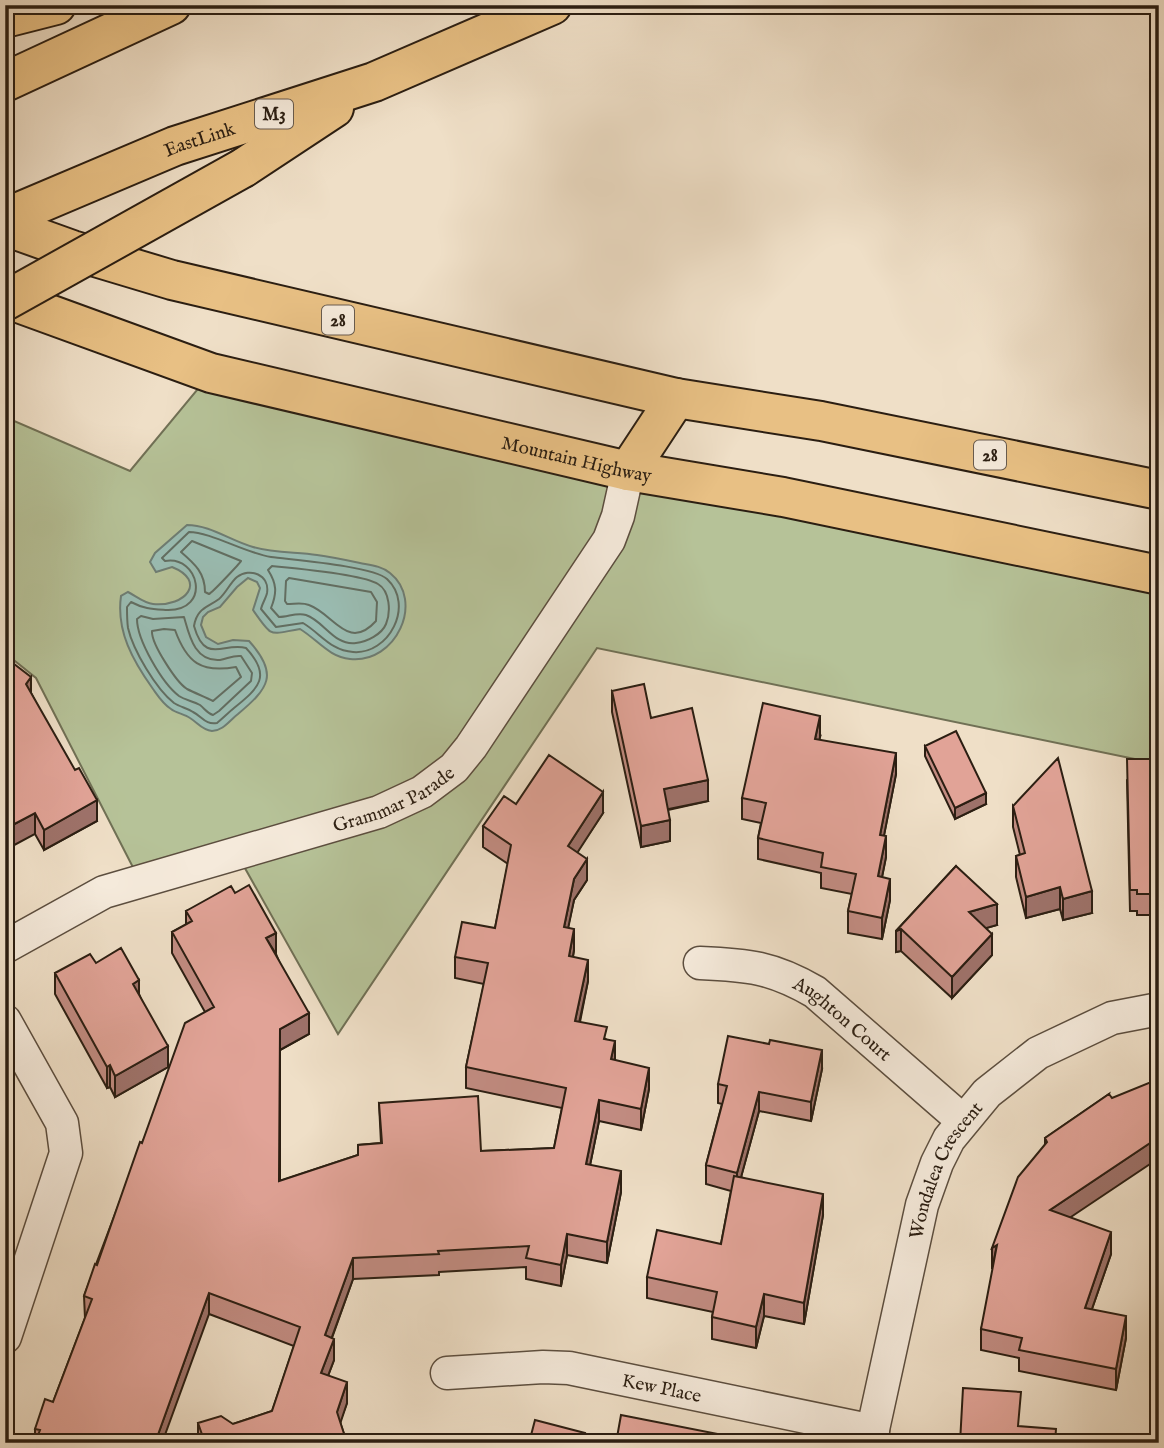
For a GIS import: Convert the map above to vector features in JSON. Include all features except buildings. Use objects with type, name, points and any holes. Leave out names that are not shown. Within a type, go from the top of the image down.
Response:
[{"type":"main road","points":[[5,18],[56,5]]},
{"type":"main road","points":[[6,82],[171,5]]},
{"type":"main road","name":"EastLink","points":[[5,218],[175,146],[374,82],[552,5]]},
{"type":"main road","points":[[5,299],[243,168],[374,82]]},
{"type":"main road","name":"28","points":[[5,226],[72,250],[172,280],[676,398],[821,421],[1159,490]]},
{"type":"main road","name":"Mountain Highway","points":[[5,299],[211,373],[628,471],[783,497],[1159,575]]},
{"type":"main road","points":[[628,471],[676,398]]},
{"type":"street","name":"Grammar Parade","points":[[5,947],[104,892],[379,812],[422,792],[454,768],[471,747],[609,540],[618,516],[628,471]]},
{"type":"street","name":"Aughton Court","points":[[700,963],[751,965],[783,976],[815,992],[962,1121]]},
{"type":"street","name":"Wondalea Crescent","points":[[871,1437],[922,1205],[949,1139],[987,1093],[1038,1053],[1112,1018],[1159,1009]]},
{"type":"street","points":[[5,1021],[62,1123],[66,1153],[5,1337]]},
{"type":"street","name":"Kew Place","points":[[447,1373],[532,1367],[569,1368],[871,1437]]},
{"type":"green space","points":[[211,373],[1159,575],[1159,764],[597,648],[338,1034],[237,854],[140,881],[36,678],[5,653],[5,417],[130,471]]},
{"type":"water","points":[[187,525],[212,530],[261,549],[328,557],[383,569],[400,585],[405,599],[405,614],[400,628],[381,652],[366,658],[343,658],[330,652],[300,629],[277,633],[268,630],[253,610],[260,588],[257,582],[248,578],[220,607],[203,617],[201,625],[206,637],[218,644],[233,640],[249,641],[264,663],[266,680],[249,705],[226,725],[216,731],[205,729],[171,709],[159,697],[133,656],[121,621],[121,596],[128,592],[143,601],[165,604],[183,597],[188,592],[190,586],[183,573],[172,567],[156,572],[150,562],[155,553]]}]
